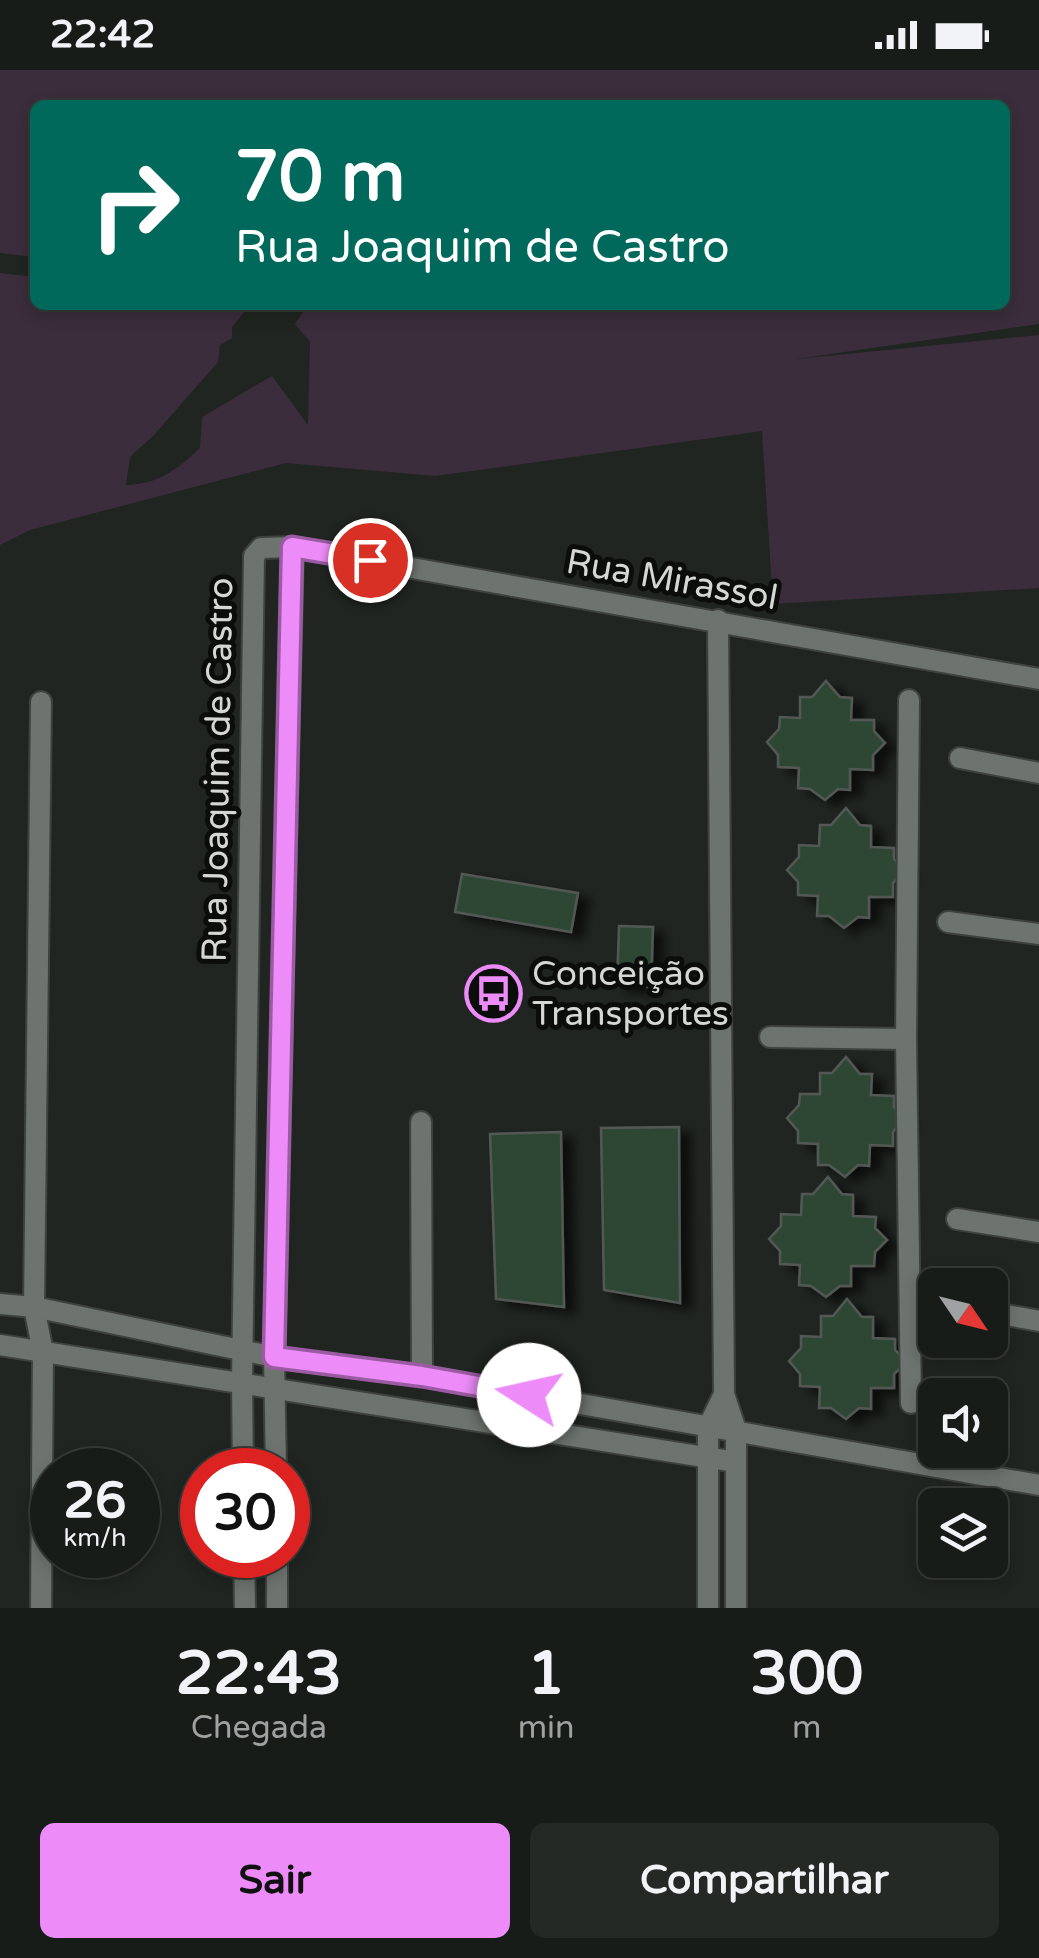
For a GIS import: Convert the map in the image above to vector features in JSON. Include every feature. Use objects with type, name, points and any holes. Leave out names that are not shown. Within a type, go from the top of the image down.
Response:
[{"type":"street","name":"Rua Joaquim de Castro","points":[[243,1448],[254,556],[265,546],[292,547],[274,1357],[276,1448]]},
{"type":"street","name":"Rua Mirassol","points":[[292,547],[1039,679]]},
{"type":"street","points":[[718,620],[724,1394],[736,1430],[736,1608]]},
{"type":"street","points":[[908,700],[906,1039],[911,1403]]},
{"type":"street","points":[[41,702],[34,1308],[43,1352],[41,1608]]},
{"type":"street","points":[[960,758],[1039,772]]},
{"type":"street","points":[[948,922],[1039,934]]},
{"type":"street","points":[[770,1037],[906,1039]]},
{"type":"street","points":[[421,1122],[422,1376]]},
{"type":"street","points":[[957,1219],[1039,1232]]},
{"type":"street","points":[[0,1304],[274,1357],[422,1376],[1039,1485]]},
{"type":"street","points":[[1008,1315],[1039,1321]]},
{"type":"street","points":[[0,1345],[736,1462]]},
{"type":"street","points":[[708,1608],[708,1427],[724,1394]]},
{"type":"street","points":[[244,1578],[245,1608]]},
{"type":"street","points":[[277,1578],[277,1608]]},
{"type":"shaded area","points":[[0,70],[1039,70],[1039,324],[796,359],[1039,335],[1039,588],[773,604],[762,431],[435,476],[286,463],[30,530],[0,545],[0,273],[30,276],[30,310],[246,310],[232,327],[232,338],[220,345],[218,362],[130,457],[126,485],[137,484],[157,479],[183,463],[200,448],[202,417],[272,376],[308,425],[310,342],[295,324],[305,310],[1010,310],[1010,100],[30,100],[30,256],[0,253]]},
{"type":"building","points":[[826,681],[840,697],[852,698],[851,720],[874,720],[874,731],[885,743],[873,755],[873,770],[850,769],[850,790],[838,789],[825,800],[810,789],[798,788],[799,768],[778,767],[778,755],[767,742],[779,729],[780,717],[800,718],[800,697],[812,697]]},
{"type":"building","points":[[846,808],[860,825],[871,826],[871,847],[894,848],[894,859],[905,871],[893,883],[893,897],[869,897],[869,918],[858,917],[844,928],[829,916],[817,916],[818,896],[798,895],[798,882],[787,870],[799,857],[799,845],[819,846],[820,825],[831,825]]},
{"type":"building","points":[[462,874],[578,893],[571,932],[455,912]]},
{"type":"building","points":[[619,926],[653,927],[651,987],[617,986]]},
{"type":"building","points":[[846,1057],[860,1074],[872,1074],[871,1095],[894,1096],[894,1107],[905,1119],[893,1132],[893,1146],[870,1145],[869,1166],[858,1165],[845,1177],[829,1165],[818,1165],[818,1144],[798,1143],[798,1131],[787,1118],[799,1105],[800,1094],[820,1094],[820,1073],[832,1073]]},
{"type":"building","points":[[679,1127],[680,1303],[604,1290],[601,1128]]},
{"type":"building","points":[[561,1132],[564,1307],[496,1299],[490,1134]]},
{"type":"building","points":[[828,1177],[842,1194],[853,1195],[853,1216],[876,1217],[875,1228],[887,1240],[875,1252],[874,1266],[851,1266],[851,1286],[840,1286],[826,1297],[811,1286],[799,1285],[800,1265],[780,1264],[780,1251],[769,1239],[781,1226],[781,1214],[801,1215],[802,1194],[813,1194]]},
{"type":"building","points":[[847,1299],[862,1317],[873,1317],[873,1338],[895,1339],[895,1350],[907,1362],[894,1374],[894,1388],[871,1388],[871,1409],[859,1408],[846,1419],[831,1408],[819,1408],[820,1387],[800,1386],[800,1374],[789,1361],[801,1348],[801,1336],[821,1337],[821,1316],[833,1316]]},
{"type":"place","name":"Conceição Transportes","points":[[493,994]]},
{"type":"route","points":[[370,560],[292,547],[274,1357],[422,1376],[529,1395]]}]
